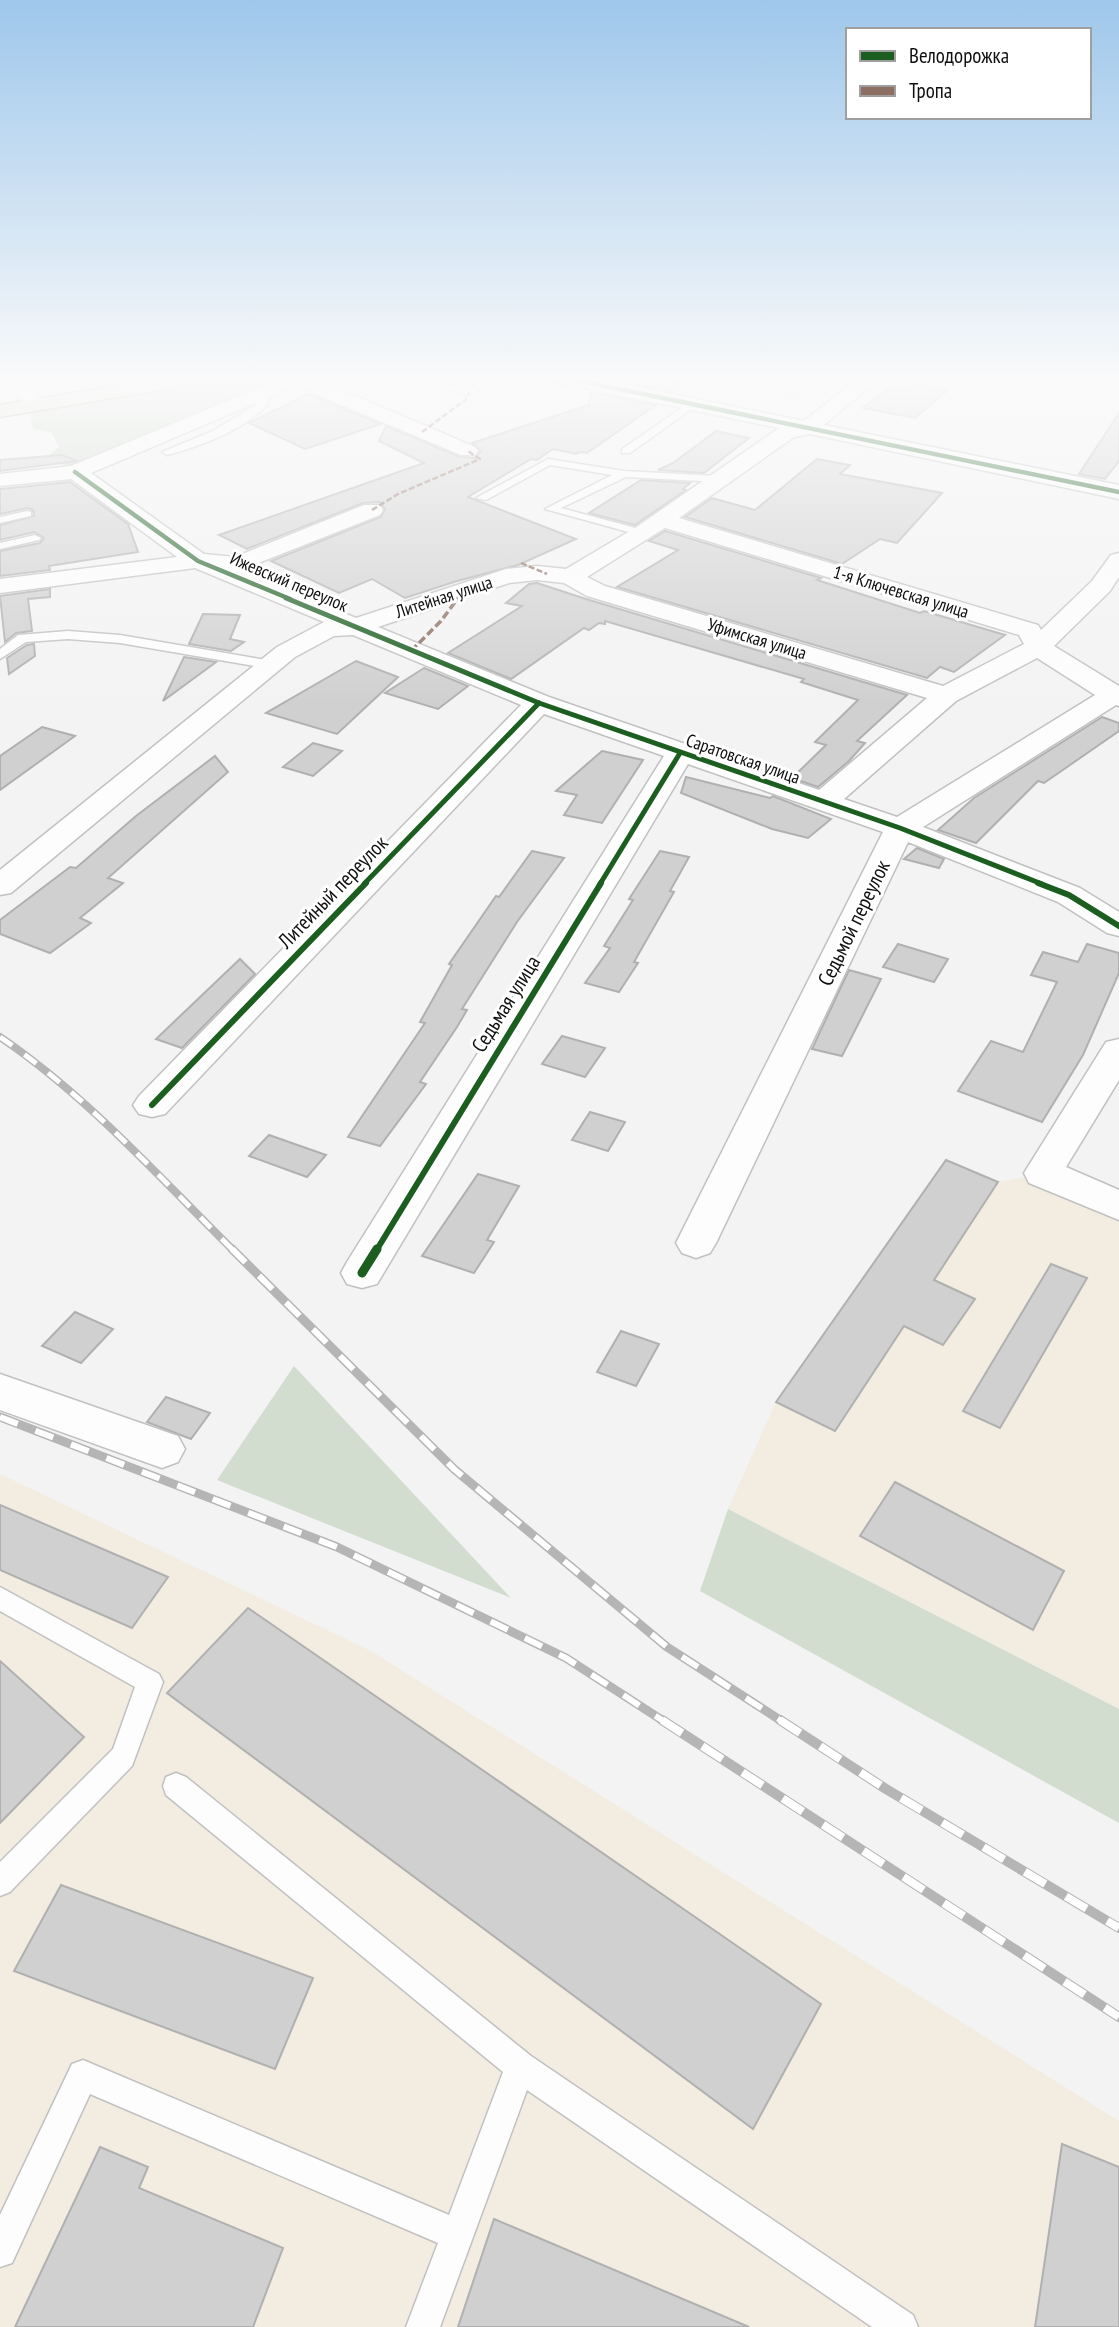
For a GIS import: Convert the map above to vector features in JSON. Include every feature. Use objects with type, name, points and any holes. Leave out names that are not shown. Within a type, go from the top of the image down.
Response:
[{"type":"street","name":"Ижевский переулок","points":[[94,486],[198,561],[353,626]]},
{"type":"street","points":[[570,577],[653,527],[710,486]]},
{"type":"street","points":[[1087,486],[1119,492]]},
{"type":"street","points":[[0,586],[198,561],[238,564],[372,510]]},
{"type":"street","name":"1-я Ключевская улица","points":[[653,527],[1029,630],[1038,647],[1116,696]]},
{"type":"street","points":[[822,803],[946,695],[1038,647],[1110,587],[1119,560]]},
{"type":"street","name":"Литейная улица","points":[[0,886],[286,652],[328,629],[353,626],[506,576],[537,573],[570,577]]},
{"type":"street","name":"Уфимская улица","points":[[570,577],[596,590],[946,695]]},
{"type":"street","name":"Саратовская улица","points":[[353,626],[539,703],[900,828],[1069,895],[1119,926]]},
{"type":"street","points":[[900,828],[1116,696]]},
{"type":"street","name":"Литейный переулок","points":[[152,1105],[539,703]]},
{"type":"street","name":"Седьмая улица","points":[[362,1273],[680,753]]},
{"type":"street","name":"Седьмой переулок","points":[[696,1243],[900,828]]},
{"type":"street","points":[[1119,1050],[1043,1173],[1119,1206]]},
{"type":"street","points":[[0,1392],[162,1449]]},
{"type":"lane","points":[[482,498],[505,486]]},
{"type":"lane","points":[[600,486],[551,509],[653,527]]},
{"type":"lane","points":[[0,520],[27,514]]},
{"type":"lane","points":[[0,546],[35,538]]},
{"type":"lane","points":[[0,654],[23,638],[68,635],[120,639],[272,665]]},
{"type":"lane","points":[[0,1598],[150,1682],[123,1757],[0,1882]]},
{"type":"lane","points":[[176,1786],[520,2067],[901,2327]]},
{"type":"lane","points":[[423,2327],[520,2067]]},
{"type":"lane","points":[[0,2251],[83,2075],[457,2235]]},
{"type":"shaded area","points":[[946,1160],[998,1182],[1033,1176],[1119,1213],[1119,1709],[728,1509],[776,1402]]},
{"type":"shaded area","points":[[294,1366],[511,1598],[217,1480]]},
{"type":"shaded area","points":[[0,1474],[371,1651],[1119,2121],[1119,2327],[0,2327]]},
{"type":"shaded area","points":[[728,1509],[1119,1709],[1119,1823],[700,1591]]},
{"type":"building","points":[[75,486],[128,524],[138,552],[49,566],[50,570],[0,576],[0,551],[40,543],[44,538],[34,532],[0,540],[0,525],[34,516],[33,510],[28,508],[0,514],[0,489]]},
{"type":"building","points":[[360,486],[487,486],[468,497],[576,539],[518,565],[405,598],[372,579],[339,593],[271,561],[381,517],[385,509],[380,502],[363,503],[247,549],[219,535]]},
{"type":"building","points":[[632,486],[687,486],[683,489],[686,490],[635,525],[589,513]]},
{"type":"building","points":[[785,486],[902,486],[942,493],[897,543],[880,539],[842,564],[685,517],[712,498],[755,510]]},
{"type":"building","points":[[665,531],[821,578],[817,580],[920,613],[924,611],[1005,635],[954,672],[940,667],[927,678],[617,587],[678,550],[649,541]]},
{"type":"building","points":[[537,583],[907,695],[857,741],[865,743],[849,761],[818,787],[792,778],[826,745],[815,742],[858,700],[801,682],[804,679],[605,621],[605,624],[599,623],[589,630],[584,628],[511,679],[448,653],[522,606],[506,603],[529,584]]},
{"type":"building","points":[[50,589],[50,597],[28,599],[32,631],[16,633],[5,642],[0,596]]},
{"type":"building","points":[[203,614],[240,615],[230,639],[244,642],[231,651],[189,644]]},
{"type":"building","points":[[34,644],[35,656],[9,674],[7,658],[27,645]]},
{"type":"building","points":[[184,657],[216,662],[163,701]]},
{"type":"building","points":[[356,661],[398,677],[337,734],[266,713]]},
{"type":"building","points":[[424,668],[468,686],[438,709],[385,693]]},
{"type":"building","points":[[1102,717],[1119,723],[1119,731],[1044,783],[1038,781],[976,843],[938,830],[974,798]]},
{"type":"building","points":[[42,727],[75,736],[0,790],[0,756]]},
{"type":"building","points":[[313,743],[342,751],[313,776],[283,767]]},
{"type":"building","points":[[602,751],[643,760],[602,823],[564,815],[577,795],[556,791]]},
{"type":"building","points":[[215,756],[228,772],[108,878],[123,883],[80,918],[91,923],[50,953],[0,934],[0,920],[70,867],[76,868],[136,816]]},
{"type":"building","points":[[686,777],[770,798],[773,796],[831,819],[808,838],[772,829],[681,793]]},
{"type":"building","points":[[917,848],[944,859],[939,868],[904,859]]},
{"type":"building","points":[[532,851],[564,858],[517,922],[462,1009],[467,1010],[420,1082],[426,1084],[380,1146],[348,1137],[425,1023],[420,1022],[452,965],[449,964],[496,896],[499,897]]},
{"type":"building","points":[[660,851],[689,857],[670,891],[674,892],[634,962],[638,963],[619,992],[585,983],[610,948],[604,946],[633,900],[629,899]]},
{"type":"building","points":[[898,944],[948,959],[934,982],[883,967]]},
{"type":"building","points":[[1087,944],[1119,953],[1119,973],[1083,1055],[1042,1122],[958,1091],[991,1041],[1023,1052],[1057,982],[1031,975],[1043,952],[1078,962]]},
{"type":"building","points":[[240,959],[255,974],[182,1048],[156,1039]]},
{"type":"building","points":[[849,970],[881,979],[842,1056],[812,1049]]},
{"type":"building","points":[[562,1036],[605,1048],[585,1077],[542,1064]]},
{"type":"building","points":[[590,1112],[625,1122],[608,1151],[572,1140]]},
{"type":"building","points":[[269,1135],[326,1155],[307,1177],[249,1156]]},
{"type":"building","points":[[946,1160],[998,1182],[934,1280],[975,1299],[943,1345],[904,1326],[835,1431],[776,1402]]},
{"type":"building","points":[[478,1174],[519,1186],[487,1240],[494,1242],[474,1273],[422,1256]]},
{"type":"building","points":[[1051,1264],[1087,1278],[1000,1428],[963,1411]]},
{"type":"building","points":[[75,1312],[113,1329],[81,1363],[42,1346]]},
{"type":"building","points":[[621,1331],[659,1344],[636,1386],[597,1372]]},
{"type":"building","points":[[166,1397],[210,1413],[191,1439],[147,1422]]},
{"type":"building","points":[[895,1482],[1064,1571],[1033,1630],[860,1536]]},
{"type":"building","points":[[0,1505],[168,1577],[132,1628],[0,1570]]},
{"type":"building","points":[[248,1608],[821,2004],[753,2129],[167,1693]]},
{"type":"building","points":[[0,1661],[84,1737],[0,1823]]},
{"type":"building","points":[[61,1885],[313,1978],[275,2069],[14,1971]]},
{"type":"building","points":[[1062,2144],[1119,2167],[1119,2327],[1035,2327]]},
{"type":"building","points":[[100,2147],[148,2167],[139,2188],[283,2248],[253,2327],[15,2327]]},
{"type":"building","points":[[494,2219],[749,2327],[458,2327]]},
{"type":"railway","points":[[0,1037],[32,1060],[92,1111],[233,1250]]},
{"type":"railway","points":[[233,1250],[454,1469],[667,1647],[783,1722]]},
{"type":"railway","points":[[0,1417],[337,1547],[566,1658],[665,1722]]},
{"type":"railway","points":[[662,1720],[1119,2017]]},
{"type":"railway","points":[[780,1720],[886,1789],[1119,1928]]},
{"type":"marked path","points":[[372,510],[418,486]]},
{"type":"marked path","points":[[521,563],[547,574]]},
{"type":"marked path","points":[[411,651],[441,621],[462,592]]},
{"type":"cycle path","points":[[94,486],[198,561],[539,703],[900,828],[1069,895],[1119,926]]},
{"type":"cycle path","points":[[1088,486],[1119,492]]},
{"type":"cycle path","points":[[152,1105],[539,703]]},
{"type":"cycle path","points":[[362,1273],[680,753]]}]
